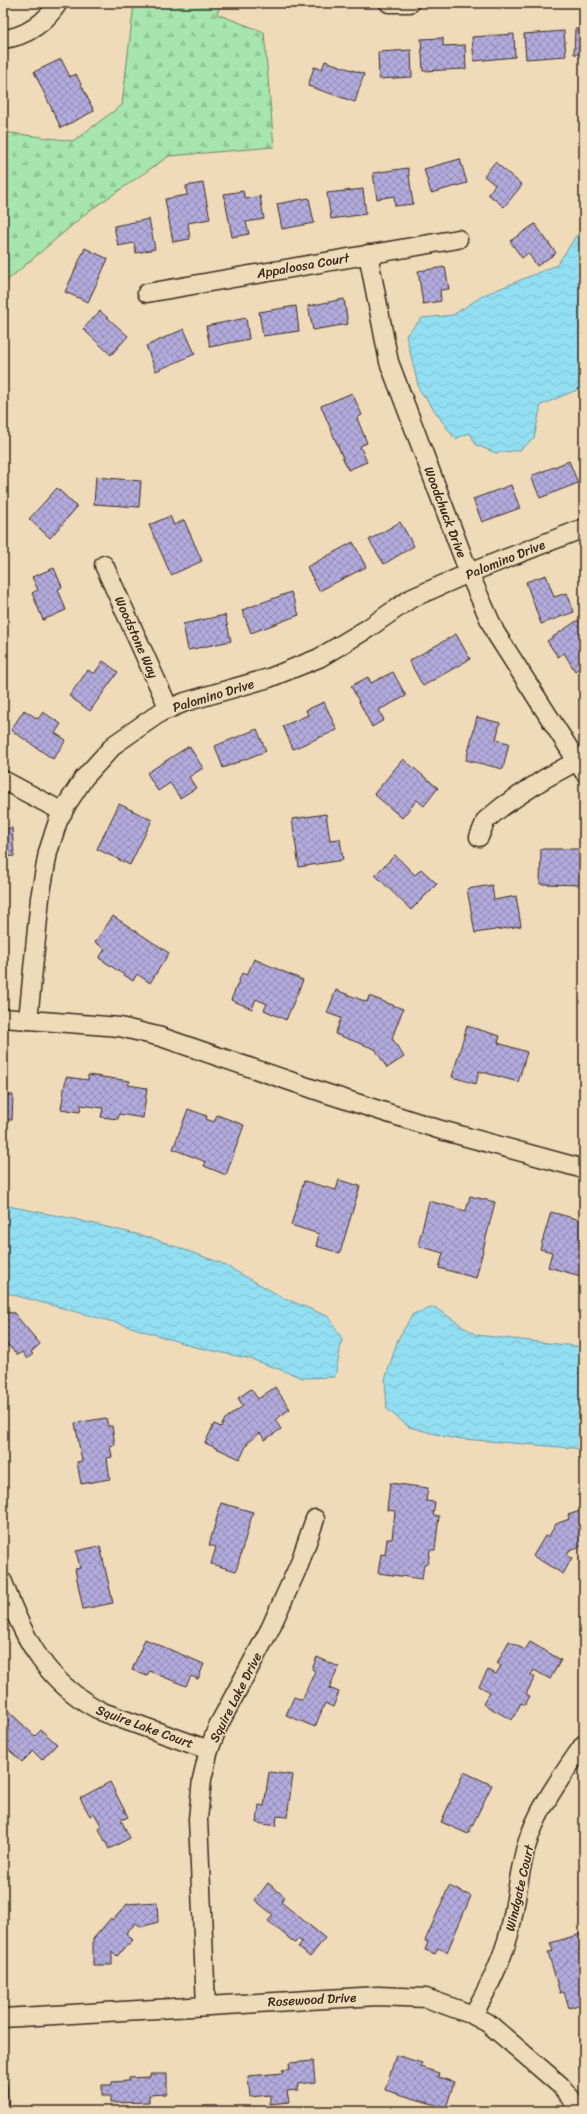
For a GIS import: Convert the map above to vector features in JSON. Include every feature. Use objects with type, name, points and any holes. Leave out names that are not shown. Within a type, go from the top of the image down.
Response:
[{"type":"street","points":[[3,39],[32,30],[50,15],[58,3]]},
{"type":"street","points":[[388,3],[410,3]]},
{"type":"street","name":"Appaloosa Court","points":[[147,292],[458,238]]},
{"type":"street","name":"Woodchuck Drive","points":[[368,254],[389,362],[469,573],[495,632],[582,763]]},
{"type":"street","name":"Palomino Drive","points":[[28,1020],[40,898],[48,852],[63,812],[84,778],[115,744],[161,712],[185,702],[269,678],[319,658],[368,629],[410,599],[469,573],[584,528]]},
{"type":"street","name":"Woodstone Way","points":[[104,565],[169,709]]},
{"type":"street","points":[[479,837],[486,820],[503,806],[544,779],[582,763]]},
{"type":"street","points":[[3,780],[63,812]]},
{"type":"street","points":[[3,1018],[120,1027],[161,1037],[325,1093],[441,1130],[584,1169]]},
{"type":"street","name":"Squire Lake Drive","points":[[206,2006],[198,1819],[202,1779],[209,1750],[222,1719],[270,1629],[299,1565],[316,1519]]},
{"type":"street","name":"Squire Lake Court","points":[[3,1582],[12,1607],[32,1649],[43,1663],[74,1694],[90,1706],[105,1713],[209,1750]]},
{"type":"street","name":"Windgate Court","points":[[473,2015],[499,1964],[509,1933],[526,1847],[544,1805],[584,1744]]},
{"type":"street","name":"Rosewood Drive","points":[[3,2018],[295,2000],[401,1996],[440,2002],[473,2015],[488,2024],[518,2048],[560,2086],[581,2111]]},
{"type":"green space","points":[[134,3],[221,3],[217,14],[264,32],[274,147],[169,156],[89,211],[3,284],[3,132],[73,141],[122,105]]},
{"type":"water","points":[[584,229],[584,387],[541,405],[534,438],[520,450],[496,453],[476,445],[470,433],[455,439],[419,389],[406,335],[422,318],[453,315],[484,295],[557,265],[576,236]]},
{"type":"water","points":[[3,1205],[74,1219],[152,1238],[221,1263],[282,1297],[329,1317],[342,1339],[335,1377],[303,1378],[251,1359],[195,1347],[121,1324],[3,1292]]},
{"type":"water","points":[[434,1307],[476,1335],[584,1347],[584,1449],[451,1438],[409,1427],[387,1409],[385,1380],[398,1339],[413,1314]]},
{"type":"building","points":[[575,29],[584,29],[584,54],[574,54]]},
{"type":"building","points":[[564,31],[566,56],[526,59],[524,34]]},
{"type":"building","points":[[514,34],[515,57],[474,61],[472,37]]},
{"type":"building","points":[[443,38],[443,46],[465,45],[466,69],[423,71],[421,39]]},
{"type":"building","points":[[411,50],[412,77],[379,79],[378,52]]},
{"type":"building","points":[[61,59],[70,77],[76,74],[94,111],[61,128],[34,72]]},
{"type":"building","points":[[325,61],[364,74],[355,102],[308,86],[314,67],[322,69]]},
{"type":"building","points":[[460,159],[467,183],[431,193],[424,169]]},
{"type":"building","points":[[495,162],[522,185],[504,207],[488,194],[495,185],[484,176]]},
{"type":"building","points":[[408,168],[413,204],[395,206],[394,196],[377,199],[373,173]]},
{"type":"building","points":[[203,183],[210,219],[188,223],[190,239],[173,242],[165,199],[187,195],[186,186]]},
{"type":"building","points":[[363,189],[366,214],[331,219],[327,193]]},
{"type":"building","points":[[243,191],[245,199],[260,196],[264,219],[246,222],[249,234],[232,237],[224,194]]},
{"type":"building","points":[[309,198],[314,223],[282,229],[277,204]]},
{"type":"building","points":[[149,219],[155,249],[136,253],[134,243],[118,246],[114,226]]},
{"type":"building","points":[[535,224],[556,253],[537,266],[528,253],[522,258],[510,241]]},
{"type":"building","points":[[85,248],[108,259],[88,302],[65,292]]},
{"type":"building","points":[[445,267],[449,289],[440,290],[441,301],[423,304],[418,271]]},
{"type":"building","points":[[344,299],[348,324],[313,330],[308,306]]},
{"type":"building","points":[[296,306],[299,331],[263,336],[259,312]]},
{"type":"building","points":[[100,311],[128,336],[111,355],[83,329]]},
{"type":"building","points":[[246,318],[249,339],[210,347],[206,326]]},
{"type":"building","points":[[184,329],[195,354],[156,371],[146,346]]},
{"type":"building","points":[[352,393],[362,415],[357,418],[367,443],[360,446],[367,462],[348,470],[321,406]]},
{"type":"building","points":[[569,461],[578,483],[540,498],[531,476]]},
{"type":"building","points":[[96,477],[141,481],[139,507],[94,504]]},
{"type":"building","points":[[511,485],[520,508],[482,522],[473,499]]},
{"type":"building","points":[[57,488],[77,507],[50,538],[29,519]]},
{"type":"building","points":[[170,516],[174,525],[184,520],[202,561],[171,575],[149,525]]},
{"type":"building","points":[[400,522],[414,546],[384,564],[369,540]]},
{"type":"building","points":[[353,542],[366,567],[319,591],[307,567]]},
{"type":"building","points":[[54,568],[62,587],[58,589],[66,610],[43,620],[32,593],[38,590],[32,577]]},
{"type":"building","points":[[546,575],[554,597],[567,593],[574,612],[541,624],[526,582]]},
{"type":"building","points":[[291,592],[299,615],[251,633],[242,610]]},
{"type":"building","points":[[225,615],[231,641],[188,650],[183,624]]},
{"type":"building","points":[[578,620],[584,629],[584,665],[575,671],[564,653],[558,657],[547,641]]},
{"type":"building","points":[[456,634],[470,659],[423,686],[409,661]]},
{"type":"building","points":[[103,661],[118,672],[90,711],[69,696],[88,670],[94,674]]},
{"type":"building","points":[[393,672],[406,696],[379,710],[384,720],[372,727],[351,686],[368,677],[371,683]]},
{"type":"building","points":[[324,702],[337,730],[293,749],[283,726],[308,715],[306,710]]},
{"type":"building","points":[[24,710],[38,719],[43,712],[61,724],[55,733],[66,740],[53,759],[11,730]]},
{"type":"building","points":[[477,717],[500,723],[496,740],[509,743],[503,769],[466,760]]},
{"type":"building","points":[[257,729],[266,751],[223,768],[215,746]]},
{"type":"building","points":[[189,746],[203,768],[189,777],[196,788],[180,798],[170,783],[158,791],[147,773]]},
{"type":"building","points":[[403,759],[438,788],[424,806],[417,800],[402,818],[374,794]]},
{"type":"building","points":[[119,804],[152,820],[130,865],[97,849]]},
{"type":"building","points":[[326,814],[330,840],[340,839],[343,860],[299,867],[292,819]]},
{"type":"building","points":[[12,828],[14,856],[3,857],[3,829]]},
{"type":"building","points":[[541,849],[584,849],[584,885],[540,884]]},
{"type":"building","points":[[395,855],[415,875],[421,869],[437,884],[411,910],[375,875]]},
{"type":"building","points":[[492,885],[494,900],[516,896],[521,926],[475,933],[467,889]]},
{"type":"building","points":[[113,916],[169,953],[150,983],[137,974],[133,981],[99,958],[105,949],[95,942]]},
{"type":"building","points":[[254,959],[303,980],[286,1020],[264,1010],[267,1004],[256,999],[252,1009],[231,1000],[242,973],[247,975]]},
{"type":"building","points":[[336,990],[367,1002],[369,996],[403,1009],[392,1038],[404,1057],[387,1068],[375,1049],[335,1034],[341,1018],[327,1013]]},
{"type":"building","points":[[467,1026],[500,1036],[498,1043],[527,1052],[518,1082],[479,1071],[476,1084],[452,1077]]},
{"type":"building","points":[[88,1075],[130,1081],[128,1085],[147,1088],[143,1118],[119,1114],[118,1119],[101,1117],[103,1108],[81,1105],[80,1112],[61,1109],[66,1077],[88,1080]]},
{"type":"building","points":[[3,1095],[13,1095],[12,1120],[3,1120]]},
{"type":"building","points":[[188,1109],[207,1116],[206,1119],[214,1122],[217,1115],[244,1125],[226,1175],[204,1166],[206,1162],[173,1149]]},
{"type":"building","points":[[339,1180],[360,1186],[340,1253],[316,1246],[319,1234],[291,1225],[304,1181],[336,1190]]},
{"type":"building","points":[[470,1196],[495,1202],[476,1278],[439,1268],[443,1253],[418,1246],[429,1201],[466,1211]]},
{"type":"building","points":[[551,1212],[584,1221],[584,1277],[548,1267],[552,1252],[540,1249]]},
{"type":"building","points":[[3,1312],[14,1313],[40,1344],[31,1352],[33,1354],[27,1359],[22,1352],[17,1355],[9,1346],[3,1345]]},
{"type":"building","points":[[275,1387],[290,1409],[275,1420],[281,1429],[265,1440],[260,1433],[248,1442],[240,1459],[205,1443],[214,1424],[221,1427],[225,1419],[243,1406],[238,1398],[251,1389],[258,1399]]},
{"type":"building","points":[[106,1418],[108,1426],[112,1426],[115,1445],[110,1446],[112,1457],[107,1458],[110,1479],[81,1484],[77,1462],[82,1461],[75,1423]]},
{"type":"building","points":[[390,1483],[428,1488],[426,1501],[435,1502],[433,1515],[439,1516],[435,1550],[430,1550],[428,1563],[424,1564],[422,1579],[378,1573],[381,1554],[385,1555],[387,1539],[392,1539],[395,1511],[387,1510]]},
{"type":"building","points":[[221,1503],[253,1512],[236,1571],[211,1564],[216,1547],[209,1545]]},
{"type":"building","points":[[583,1510],[584,1545],[570,1550],[567,1556],[572,1558],[563,1574],[533,1556],[545,1536],[549,1536],[556,1524],[569,1519],[568,1515]]},
{"type":"building","points":[[100,1546],[113,1603],[83,1609],[75,1569],[80,1568],[76,1551]]},
{"type":"building","points":[[145,1639],[204,1664],[198,1679],[191,1676],[186,1686],[149,1671],[147,1676],[132,1670]]},
{"type":"building","points":[[509,1641],[525,1650],[530,1642],[561,1660],[550,1679],[534,1670],[531,1675],[535,1677],[526,1694],[530,1696],[525,1705],[521,1703],[512,1720],[483,1704],[490,1692],[479,1686],[488,1670],[496,1674],[501,1666],[497,1663]]},
{"type":"building","points":[[317,1657],[339,1667],[329,1688],[339,1692],[333,1707],[325,1703],[315,1727],[286,1715],[294,1697],[302,1700],[315,1671],[312,1669]]},
{"type":"building","points":[[3,1706],[35,1736],[41,1730],[57,1744],[42,1760],[33,1751],[22,1762],[9,1750],[7,1753],[3,1749]]},
{"type":"building","points":[[269,1772],[293,1775],[287,1817],[277,1816],[276,1826],[257,1823],[259,1805],[264,1806]]},
{"type":"building","points":[[464,1772],[492,1785],[468,1834],[441,1822]]},
{"type":"building","points":[[110,1782],[128,1817],[121,1820],[130,1838],[109,1849],[99,1829],[102,1827],[94,1813],[90,1816],[80,1798]]},
{"type":"building","points":[[268,1883],[285,1897],[281,1902],[325,1938],[310,1957],[298,1947],[302,1942],[298,1939],[295,1943],[268,1921],[273,1915],[255,1900]]},
{"type":"building","points":[[449,1886],[471,1896],[447,1952],[438,1948],[435,1954],[425,1950],[428,1942],[425,1941]]},
{"type":"building","points":[[157,1902],[158,1922],[141,1927],[136,1923],[126,1933],[133,1940],[117,1956],[112,1951],[112,1965],[93,1965],[93,1939],[111,1918],[113,1920],[127,1904]]},
{"type":"building","points":[[581,1934],[584,1945],[584,2003],[569,2008],[564,1992],[560,1993],[548,1952],[553,1951],[550,1943]]},
{"type":"building","points":[[396,2055],[422,2063],[420,2067],[439,2073],[438,2077],[454,2082],[446,2108],[385,2090]]},
{"type":"building","points":[[313,2061],[315,2082],[299,2084],[298,2090],[287,2091],[289,2102],[270,2104],[270,2095],[250,2097],[248,2076],[283,2073],[282,2070],[290,2069],[289,2063]]},
{"type":"building","points":[[150,2074],[167,2074],[167,2094],[149,2095],[149,2102],[111,2103],[111,2096],[102,2096],[102,2085],[112,2085],[112,2082],[129,2081],[129,2078],[150,2077]]},
{"type":"building","points":[[3,2083],[7,2083],[9,2110],[3,2110]]}]
